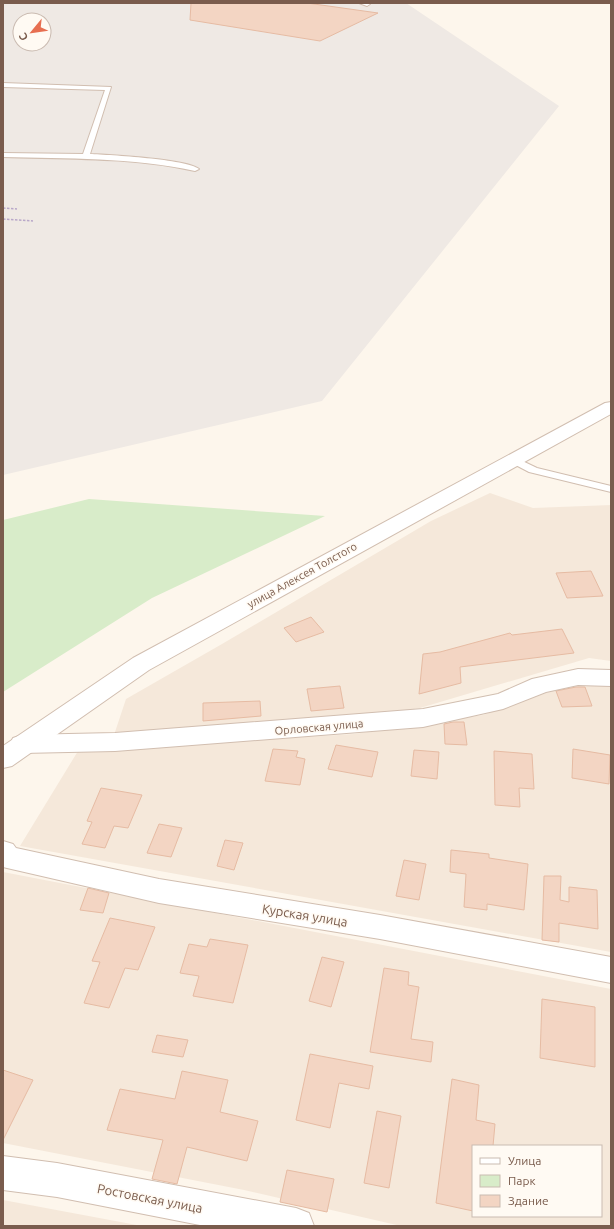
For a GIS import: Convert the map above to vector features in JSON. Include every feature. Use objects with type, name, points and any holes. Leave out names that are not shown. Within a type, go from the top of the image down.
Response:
[{"type":"street","name":"улица Алексея Толстого","points":[[3,759],[22,744],[141,664],[611,407]]},
{"type":"street","name":"Орловская улица","points":[[22,744],[115,742],[423,718],[503,700],[540,685],[578,677],[611,678]]},
{"type":"street","name":"Курская улица","points":[[3,852],[7,857],[159,891],[372,926],[611,970]]},
{"type":"street","name":"Ростовская улица","points":[[3,1173],[57,1180],[296,1226]]},
{"type":"lane","points":[[3,85],[109,88],[86,157]]},
{"type":"lane","points":[[3,155],[142,160],[169,163],[195,169]]},
{"type":"lane","points":[[514,460],[534,470],[611,489]]},
{"type":"shaded area","points":[[3,3],[406,3],[559,106],[322,401],[3,475]]},
{"type":"shaded area","points":[[490,493],[533,508],[611,505],[611,661],[589,658],[420,708],[337,721],[114,735],[126,699],[431,521]]},
{"type":"shaded area","points":[[611,684],[611,952],[20,846],[78,751],[354,734],[483,715],[563,687]]},
{"type":"shaded area","points":[[3,872],[611,989],[611,1226],[401,1226],[244,1190],[3,1143]]},
{"type":"shaded area","points":[[3,1200],[142,1226],[3,1226]]},
{"type":"green space","points":[[89,499],[325,516],[152,598],[3,692],[3,520]]},
{"type":"building","points":[[191,3],[307,3],[378,13],[320,41],[190,20]]},
{"type":"building","points":[[591,571],[603,596],[567,598],[556,573]]},
{"type":"building","points":[[311,617],[324,632],[296,642],[284,628]]},
{"type":"building","points":[[562,629],[574,653],[460,667],[461,683],[419,694],[423,654],[440,652],[510,633],[512,635]]},
{"type":"building","points":[[340,686],[344,708],[311,711],[307,689]]},
{"type":"building","points":[[576,687],[585,687],[592,706],[562,707],[556,691]]},
{"type":"building","points":[[260,701],[261,716],[203,721],[203,703]]},
{"type":"building","points":[[464,722],[467,745],[445,744],[444,724]]},
{"type":"building","points":[[336,745],[378,752],[372,777],[328,769]]},
{"type":"building","points":[[273,749],[298,751],[296,757],[305,759],[300,785],[265,781]]},
{"type":"building","points":[[573,749],[610,755],[609,784],[572,778]]},
{"type":"building","points":[[414,750],[439,752],[437,779],[411,776]]},
{"type":"building","points":[[494,751],[532,754],[534,789],[519,788],[520,807],[495,805]]},
{"type":"building","points":[[101,788],[142,795],[128,828],[114,826],[105,848],[82,844],[92,822],[87,821]]},
{"type":"building","points":[[159,824],[182,828],[171,857],[147,853]]},
{"type":"building","points":[[225,840],[243,843],[234,870],[217,866]]},
{"type":"building","points":[[451,850],[489,854],[489,858],[528,864],[524,910],[487,904],[487,910],[464,907],[466,874],[450,872]]},
{"type":"building","points":[[404,860],[426,864],[419,900],[396,896]]},
{"type":"building","points":[[544,876],[561,876],[560,900],[569,902],[569,887],[597,890],[598,929],[559,923],[559,942],[542,940]]},
{"type":"building","points":[[88,888],[109,893],[103,913],[80,910]]},
{"type":"building","points":[[110,918],[155,927],[138,970],[125,968],[109,1008],[84,1003],[100,962],[92,961]]},
{"type":"building","points":[[210,939],[248,945],[233,1003],[193,996],[199,976],[180,973],[189,944],[207,947]]},
{"type":"building","points":[[322,957],[344,962],[331,1007],[309,1001]]},
{"type":"building","points":[[384,968],[409,972],[408,985],[419,987],[411,1039],[433,1042],[431,1062],[370,1052]]},
{"type":"building","points":[[542,999],[595,1007],[595,1067],[540,1058]]},
{"type":"building","points":[[157,1035],[188,1040],[183,1057],[152,1052]]},
{"type":"building","points":[[310,1054],[373,1066],[369,1089],[339,1083],[330,1128],[296,1120]]},
{"type":"building","points":[[3,1070],[33,1080],[3,1140]]},
{"type":"building","points":[[182,1071],[228,1080],[220,1112],[258,1121],[247,1161],[187,1147],[177,1184],[152,1179],[163,1140],[107,1130],[120,1089],[175,1099]]},
{"type":"building","points":[[452,1079],[479,1085],[476,1120],[495,1124],[493,1145],[472,1145],[472,1211],[436,1203]]},
{"type":"building","points":[[377,1111],[401,1116],[389,1188],[364,1183]]},
{"type":"building","points":[[287,1170],[334,1179],[327,1212],[280,1202]]},
{"type":"railway","points":[[3,208],[17,209]]},
{"type":"railway","points":[[3,219],[33,221]]}]
